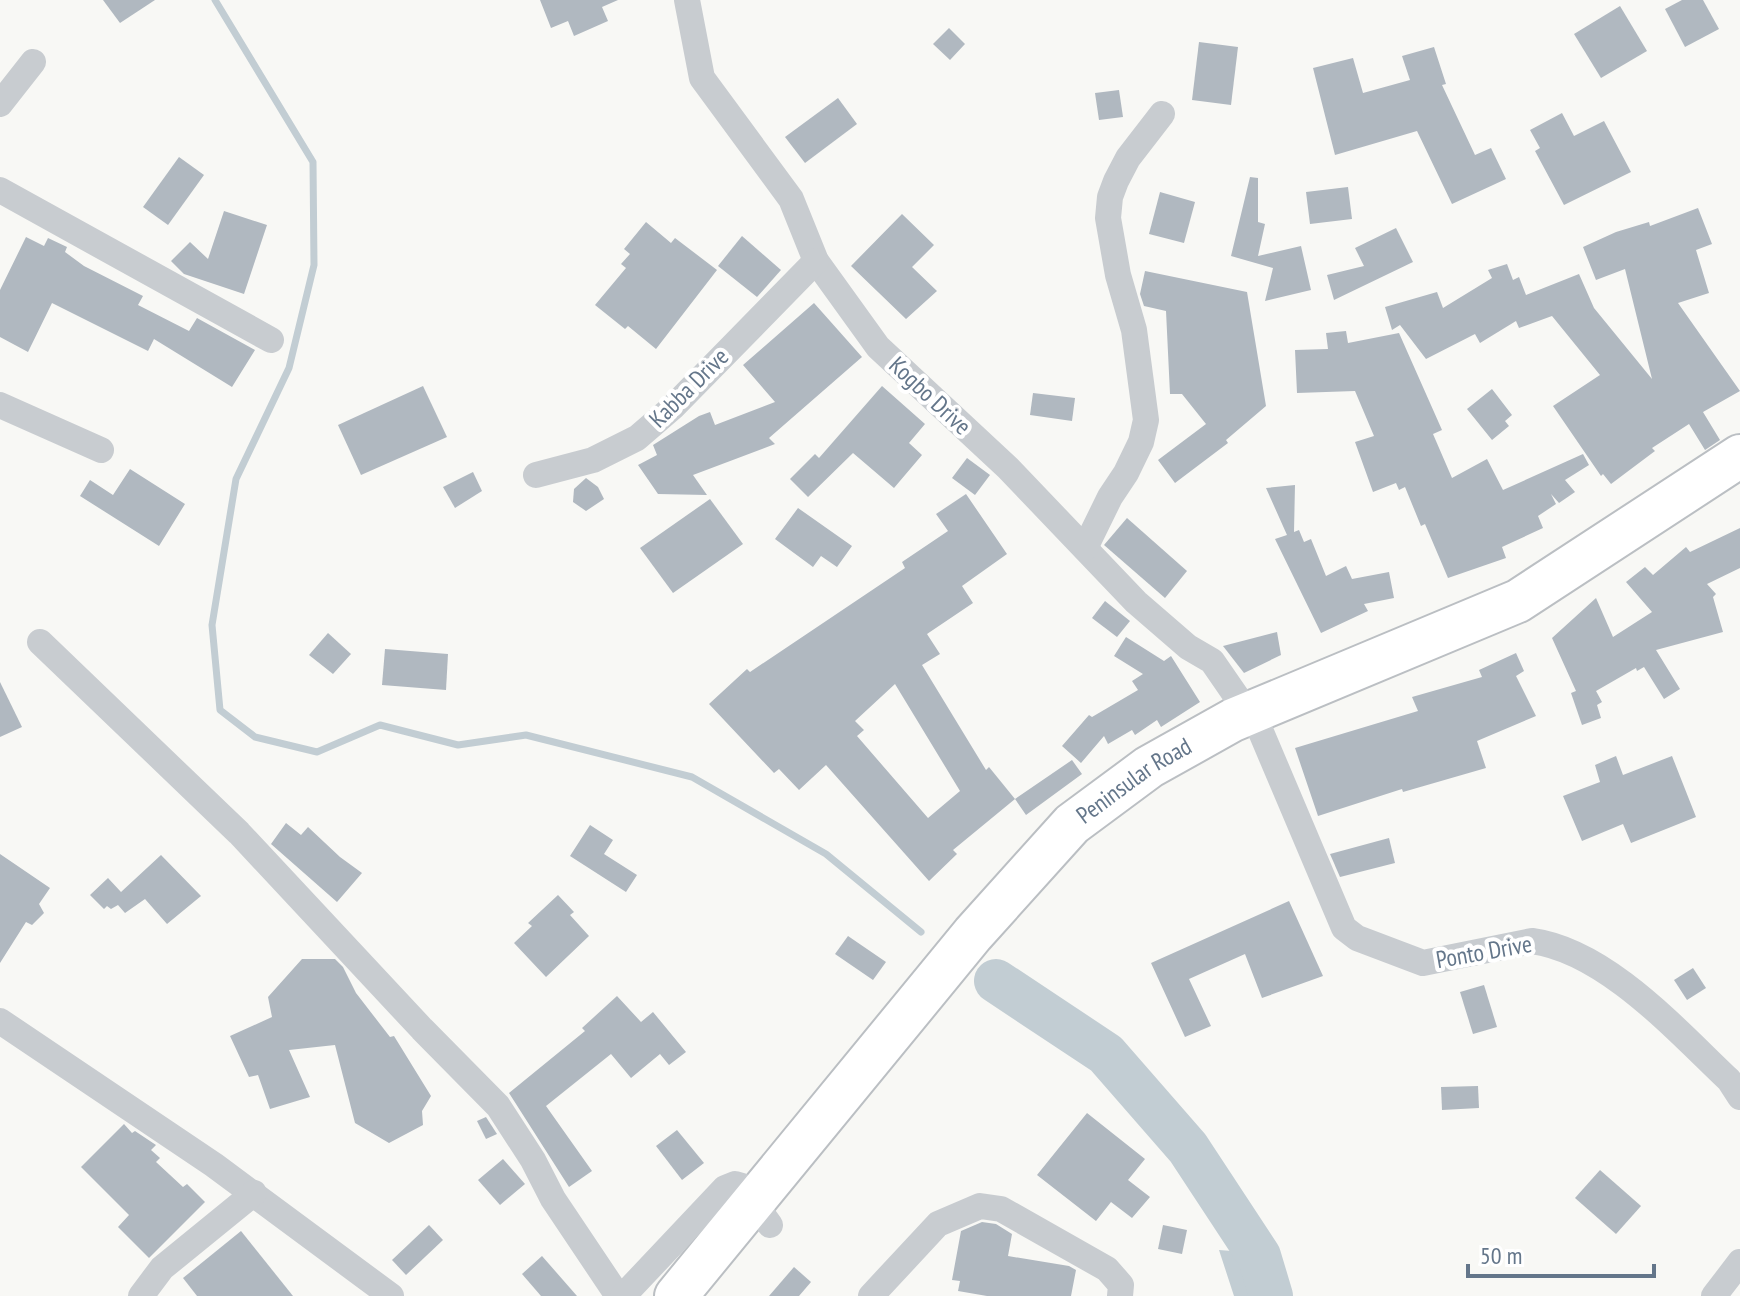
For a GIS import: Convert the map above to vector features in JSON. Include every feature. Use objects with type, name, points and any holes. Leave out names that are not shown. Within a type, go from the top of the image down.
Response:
[{"type":"main road","name":"Peninsular Road","points":[[710,1296],[762,1215],[973,934],[1072,824],[1149,767],[1255,722],[1518,601],[1740,456]]},
{"type":"main road","name":"Peninsular Road","points":[[1255,722],[1529,621],[1740,476]]},
{"type":"main road","name":"Peninsular Road","points":[[676,1296],[762,1215]]},
{"type":"street","name":"Kogbo Drive","points":[[687,0],[702,78],[791,199],[816,261],[878,347],[1008,468],[1146,611],[1188,647],[1212,661],[1255,722]]},
{"type":"street","points":[[0,104],[33,62]]},
{"type":"street","points":[[1085,548],[1136,452],[1146,420],[1134,330],[1118,275],[1108,218],[1110,197],[1116,181],[1128,158],[1162,114]]},
{"type":"street","points":[[0,190],[271,340]]},
{"type":"street","name":"Kabba Drive","points":[[536,475],[579,465],[637,438],[673,407],[816,261]]},
{"type":"street","points":[[0,405],[101,450]]},
{"type":"street","points":[[40,642],[239,833],[498,1106],[533,1160],[553,1199],[620,1296],[725,1188],[735,1184],[742,1186],[762,1215]]},
{"type":"street","name":"Ponto Drive","points":[[1255,722],[1344,928],[1357,938],[1423,963],[1532,941],[1549,943],[1611,973],[1729,1080],[1740,1097]]},
{"type":"street","points":[[0,1021],[254,1193],[391,1296]]},
{"type":"street","points":[[141,1296],[162,1268],[254,1193]]},
{"type":"street","points":[[871,1296],[938,1224],[980,1206],[1001,1209],[1107,1269],[1121,1285],[1120,1296]]},
{"type":"street","points":[[1714,1296],[1740,1262]]},
{"type":"shaded area","points":[[1219,1250],[1273,1254],[1282,1283],[1292,1296],[1234,1296]]},
{"type":"building","points":[[103,0],[155,0],[120,23]]},
{"type":"building","points":[[540,0],[618,0],[602,7],[608,21],[574,36],[568,21],[551,28]]},
{"type":"building","points":[[1682,0],[1703,0],[1719,29],[1685,47],[1665,9]]},
{"type":"building","points":[[1620,6],[1647,51],[1601,78],[1574,34]]},
{"type":"building","points":[[949,28],[965,44],[950,60],[933,44]]},
{"type":"building","points":[[1199,42],[1238,47],[1231,105],[1192,100]]},
{"type":"building","points":[[1434,47],[1446,84],[1442,85],[1475,155],[1491,148],[1506,179],[1452,204],[1417,131],[1335,155],[1313,68],[1353,58],[1363,93],[1410,80],[1402,56]]},
{"type":"building","points":[[1119,90],[1123,117],[1099,120],[1095,93]]},
{"type":"building","points":[[838,98],[857,124],[805,163],[785,137]]},
{"type":"building","points":[[1562,113],[1574,136],[1604,121],[1631,172],[1564,205],[1535,151],[1540,148],[1530,130]]},
{"type":"building","points":[[179,157],[204,175],[168,225],[143,207]]},
{"type":"building","points":[[1250,177],[1258,178],[1258,222],[1265,224],[1258,256],[1301,246],[1311,290],[1265,301],[1273,268],[1231,256]]},
{"type":"building","points":[[1348,187],[1352,219],[1310,224],[1306,192]]},
{"type":"building","points":[[1160,192],[1195,202],[1184,243],[1149,234]]},
{"type":"building","points":[[1698,208],[1712,244],[1696,250],[1709,293],[1678,303],[1740,391],[1703,412],[1720,440],[1705,450],[1689,424],[1652,448],[1655,451],[1611,484],[1603,474],[1601,476],[1553,406],[1600,375],[1552,316],[1519,328],[1516,321],[1480,343],[1475,334],[1426,359],[1400,325],[1392,330],[1385,307],[1437,292],[1443,308],[1492,278],[1488,270],[1507,264],[1513,280],[1519,277],[1526,295],[1579,274],[1594,308],[1652,379],[1625,269],[1596,280],[1583,247],[1616,232],[1649,222],[1650,226]]},
{"type":"building","points":[[224,211],[267,225],[244,294],[184,274],[171,261],[190,242],[208,259]]},
{"type":"building","points":[[902,214],[934,245],[912,267],[937,291],[906,319],[851,266]]},
{"type":"building","points":[[646,222],[671,243],[675,238],[717,270],[656,349],[595,305],[626,268],[621,264],[630,254],[624,249]]},
{"type":"building","points":[[1396,228],[1413,262],[1334,300],[1327,275],[1364,266],[1355,248]]},
{"type":"building","points":[[742,236],[781,270],[757,297],[718,266]]},
{"type":"building","points":[[26,237],[44,246],[48,238],[67,247],[65,252],[84,266],[143,296],[138,305],[189,331],[197,318],[255,350],[232,387],[154,339],[148,351],[52,303],[28,352],[0,337],[0,290]]},
{"type":"building","points":[[1145,271],[1247,292],[1266,406],[1226,440],[1228,443],[1175,483],[1158,460],[1206,424],[1182,394],[1170,394],[1166,311],[1144,306],[1140,294]]},
{"type":"building","points":[[814,303],[862,357],[769,438],[775,444],[693,475],[707,495],[658,494],[638,465],[657,455],[653,445],[710,412],[715,425],[775,402],[743,365]]},
{"type":"building","points":[[1346,331],[1348,343],[1399,333],[1442,430],[1433,434],[1452,478],[1487,459],[1503,490],[1583,454],[1589,465],[1565,480],[1575,492],[1559,503],[1551,494],[1556,504],[1538,516],[1543,528],[1502,547],[1506,558],[1448,578],[1405,487],[1399,490],[1396,483],[1373,492],[1355,442],[1374,436],[1355,391],[1297,393],[1295,350],[1328,349],[1326,333]]},
{"type":"building","points":[[423,386],[447,437],[361,475],[338,425]]},
{"type":"building","points":[[882,386],[925,424],[909,443],[922,455],[894,488],[853,453],[808,497],[790,479],[815,454],[819,458]]},
{"type":"building","points":[[1492,389],[1512,415],[1505,421],[1509,426],[1492,440],[1467,409]]},
{"type":"building","points":[[1033,393],[1075,398],[1072,421],[1030,415]]},
{"type":"building","points":[[967,458],[990,475],[975,495],[952,478]]},
{"type":"building","points":[[130,469],[185,504],[159,546],[80,496],[90,480],[113,495]]},
{"type":"building","points":[[473,472],[482,491],[455,508],[443,487]]},
{"type":"building","points":[[586,478],[598,487],[604,499],[586,511],[573,502],[574,489]]},
{"type":"building","points":[[1295,485],[1294,532],[1299,530],[1304,542],[1311,539],[1326,576],[1346,566],[1352,579],[1389,572],[1394,598],[1364,604],[1368,611],[1321,633],[1275,539],[1287,535],[1266,488]]},
{"type":"building","points":[[966,494],[1007,554],[962,586],[973,603],[927,634],[940,654],[922,665],[986,770],[989,767],[1015,799],[953,850],[957,854],[929,881],[826,765],[799,790],[779,769],[774,773],[709,704],[747,669],[750,672],[905,568],[902,562],[948,531],[936,514]],"holes":[[[895,684],[960,791],[928,818],[857,736],[864,730],[855,721]]]},
{"type":"building","points":[[710,499],[743,544],[673,593],[640,548]]},
{"type":"building","points":[[798,508],[852,546],[837,567],[821,556],[813,567],[775,539]]},
{"type":"building","points":[[1127,518],[1187,571],[1165,598],[1104,545]]},
{"type":"building","points":[[1740,528],[1740,568],[1707,584],[1716,594],[1713,597],[1723,632],[1656,650],[1680,689],[1664,699],[1644,667],[1637,671],[1636,668],[1596,691],[1602,702],[1597,705],[1601,718],[1582,725],[1571,693],[1576,691],[1552,638],[1596,598],[1613,637],[1652,612],[1626,582],[1645,567],[1653,575],[1686,547],[1690,552]]},
{"type":"building","points":[[1105,601],[1130,621],[1117,637],[1092,618]]},
{"type":"building","points":[[1277,632],[1281,655],[1244,673],[1223,646]]},
{"type":"building","points":[[328,633],[351,654],[333,674],[309,655]]},
{"type":"building","points":[[1126,637],[1164,661],[1171,656],[1200,702],[1161,727],[1157,720],[1135,735],[1132,730],[1108,744],[1104,736],[1081,763],[1062,746],[1089,715],[1092,717],[1138,690],[1132,681],[1143,674],[1114,656]]},
{"type":"building","points":[[385,649],[448,654],[446,690],[382,685]]},
{"type":"building","points":[[1516,653],[1524,671],[1516,676],[1536,716],[1477,741],[1486,768],[1403,792],[1402,789],[1318,816],[1295,748],[1418,711],[1412,697],[1482,677],[1479,670]]},
{"type":"building","points":[[0,682],[22,727],[0,737]]},
{"type":"building","points":[[1616,756],[1623,775],[1672,756],[1696,817],[1631,843],[1623,824],[1582,841],[1563,796],[1600,782],[1595,765]]},
{"type":"building","points":[[1072,760],[1082,774],[1026,815],[1015,799]]},
{"type":"building","points":[[286,823],[301,835],[308,827],[362,873],[337,902],[271,844]]},
{"type":"building","points":[[590,825],[613,840],[604,854],[637,875],[626,892],[570,856]]},
{"type":"building","points":[[1389,838],[1395,863],[1340,877],[1330,854]]},
{"type":"building","points":[[0,854],[50,888],[39,904],[44,913],[32,925],[26,922],[0,963]]},
{"type":"building","points":[[161,855],[201,896],[167,924],[145,899],[125,913],[118,905],[104,909],[90,895],[108,878],[121,892]]},
{"type":"building","points":[[558,895],[574,912],[570,915],[589,936],[546,977],[514,943],[532,926],[528,923]]},
{"type":"building","points":[[1289,901],[1323,976],[1262,998],[1245,954],[1189,979],[1211,1026],[1185,1037],[1151,963]]},
{"type":"building","points":[[848,936],[886,962],[873,980],[835,954]]},
{"type":"building","points":[[302,959],[335,959],[343,967],[356,993],[390,1037],[394,1036],[431,1096],[422,1111],[423,1125],[389,1143],[355,1123],[335,1045],[289,1050],[310,1097],[270,1109],[258,1075],[249,1077],[230,1036],[272,1017],[268,997]]},
{"type":"building","points":[[1693,968],[1706,988],[1687,1000],[1674,980]]},
{"type":"building","points":[[1484,985],[1497,1027],[1473,1034],[1460,992]]},
{"type":"building","points":[[617,996],[641,1022],[653,1012],[686,1052],[669,1065],[660,1054],[631,1078],[611,1054],[546,1106],[592,1171],[569,1187],[509,1093],[585,1031],[582,1028]]},
{"type":"building","points":[[1478,1086],[1479,1108],[1442,1110],[1441,1087]]},
{"type":"building","points":[[1087,1113],[1145,1159],[1128,1180],[1150,1197],[1132,1218],[1111,1202],[1096,1221],[1037,1175]]},
{"type":"building","points":[[486,1117],[497,1134],[486,1139],[477,1121]]},
{"type":"building","points":[[124,1124],[132,1133],[135,1131],[156,1145],[151,1150],[160,1158],[156,1162],[183,1187],[187,1184],[205,1202],[149,1258],[118,1227],[129,1215],[81,1167]]},
{"type":"building","points":[[677,1130],[704,1163],[682,1180],[656,1146]]},
{"type":"building","points":[[503,1159],[525,1184],[500,1205],[478,1180]]},
{"type":"building","points":[[1600,1170],[1641,1206],[1616,1234],[1575,1198]]},
{"type":"building","points":[[982,1222],[996,1224],[1012,1234],[1008,1256],[1069,1266],[1076,1270],[1071,1296],[987,1296],[958,1291],[960,1281],[952,1280],[961,1231]]},
{"type":"building","points":[[429,1225],[443,1240],[406,1275],[392,1260]]},
{"type":"building","points":[[1163,1225],[1187,1230],[1182,1254],[1158,1249]]},
{"type":"building","points":[[241,1231],[293,1296],[197,1296],[183,1278]]},
{"type":"building","points":[[542,1256],[577,1296],[541,1296],[522,1274]]},
{"type":"building","points":[[794,1267],[811,1282],[799,1296],[769,1296]]},
{"type":"waterway","points":[[215,0],[313,162],[314,265],[289,368],[236,479],[212,625],[220,710],[255,737],[317,752],[380,725],[458,745],[526,735],[692,777],[826,854],[921,932]]},
{"type":"waterway","points":[[996,981],[1106,1054],[1188,1148],[1259,1256],[1271,1296]]}]
